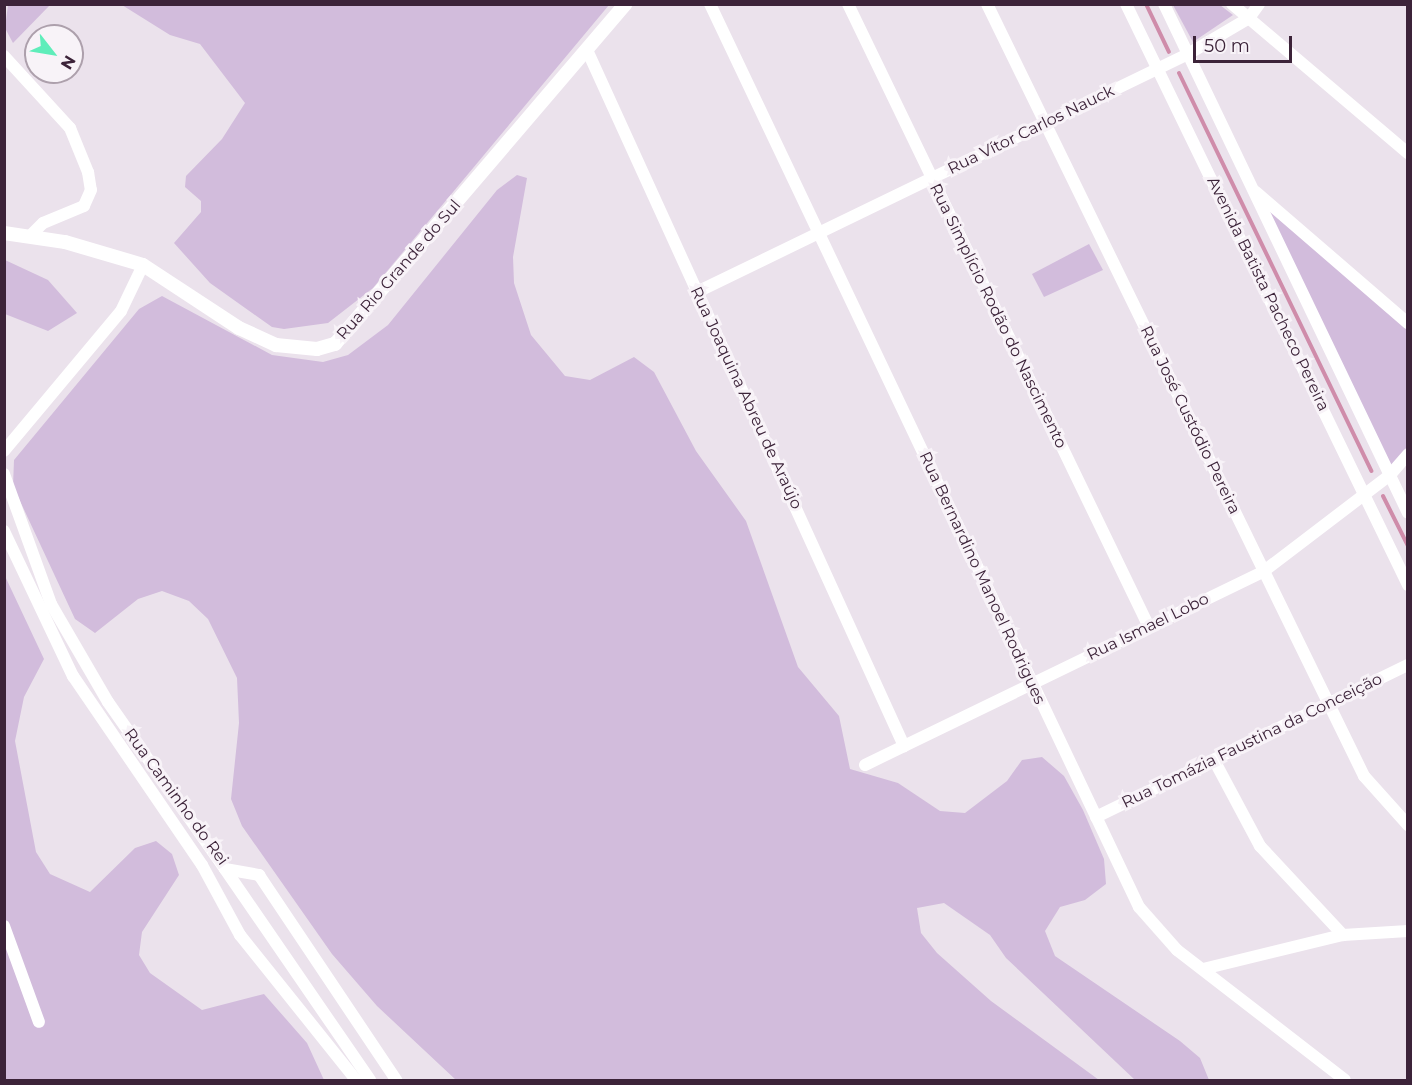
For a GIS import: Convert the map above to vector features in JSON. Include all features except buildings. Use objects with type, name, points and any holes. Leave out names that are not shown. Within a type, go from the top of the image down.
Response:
[{"type":"street","name":"Rua Rio Grande do Sul","points":[[4,233],[30,236],[143,265],[239,328],[276,345],[317,349],[335,344],[625,4]]},
{"type":"street","name":"Rua Bernardino Manoel Rodrigues","points":[[710,4],[1139,907],[1156,930],[1345,1080]]},
{"type":"street","name":"Rua Simplício Rodão do Nascimento","points":[[848,4],[1149,627]]},
{"type":"street","name":"Rua José Custódio Pereira","points":[[987,4],[1364,776],[1407,825]]},
{"type":"street","name":"Avenida Batista Pacheco Pereira","points":[[1126,4],[1366,494],[1407,585]]},
{"type":"street","name":"Avenida Batista Pacheco Pereira","points":[[1164,4],[1407,513]]},
{"type":"street","points":[[1232,4],[1407,153]]},
{"type":"street","name":"Rua Vítor Carlos Nauck","points":[[697,292],[1188,54],[1249,18],[1259,4]]},
{"type":"street","name":"Rua Joaquina Abreu de Araújo","points":[[587,50],[904,746]]},
{"type":"street","points":[[4,56],[70,128],[88,172],[91,190],[84,206],[43,223],[30,236]]},
{"type":"street","points":[[1252,189],[1407,323]]},
{"type":"street","points":[[4,451],[121,311],[143,265]]},
{"type":"street","name":"Rua Ismael Lobo","points":[[865,765],[1264,571],[1390,475],[1407,454]]},
{"type":"street","name":"Rua Caminho do Rei","points":[[4,474],[51,604],[78,655],[225,869],[259,875],[396,1080]]},
{"type":"street","points":[[4,531],[74,676],[202,865],[240,935],[356,1080]]},
{"type":"street","name":"Rua Tomázia Faustina da Conceição","points":[[1096,817],[1407,665]]},
{"type":"street","points":[[1214,760],[1260,846],[1343,935]]},
{"type":"street","points":[[225,869],[370,1080]]},
{"type":"street","points":[[4,926],[39,1022]]},
{"type":"street","points":[[1203,969],[1343,935],[1407,931]]},
{"type":"shaded area","points":[[8,4],[50,5],[32,24],[24,24],[24,32],[13,43],[5,28]]},
{"type":"shaded area","points":[[122,5],[609,5],[373,288],[328,323],[284,329],[272,327],[210,283],[174,243],[201,212],[201,201],[185,187],[186,176],[222,139],[245,103],[200,44],[170,35]]},
{"type":"shaded area","points":[[1173,5],[1220,5],[1233,15],[1193,42]]},
{"type":"shaded area","points":[[517,175],[527,178],[513,257],[514,283],[531,335],[565,376],[590,380],[634,357],[654,372],[696,451],[746,521],[798,667],[839,716],[850,769],[898,783],[940,811],[965,813],[1007,781],[1022,760],[1042,757],[1064,776],[1083,810],[1104,859],[1106,884],[1085,900],[1060,907],[1045,931],[1055,956],[1180,1041],[1200,1058],[1209,1080],[1135,1080],[1006,958],[990,935],[944,903],[917,908],[921,933],[937,953],[991,1001],[1099,1080],[456,1080],[377,1006],[332,954],[242,826],[231,799],[239,723],[237,678],[208,619],[189,601],[162,591],[138,599],[95,633],[75,619],[13,486],[14,460],[139,309],[162,296],[272,355],[323,362],[348,355],[388,325],[497,190]]},
{"type":"shaded area","points":[[1253,190],[1407,325],[1407,448],[1390,470]]},
{"type":"shaded area","points":[[1089,244],[1103,270],[1044,297],[1032,274]]},
{"type":"shaded area","points":[[5,260],[48,280],[77,313],[48,331],[5,314]]},
{"type":"shaded area","points":[[4,574],[44,659],[24,697],[15,741],[36,852],[50,874],[90,892],[135,848],[156,841],[172,854],[179,875],[142,932],[139,955],[150,973],[202,1010],[264,994],[307,1043],[324,1080],[5,1080]]},
{"type":"waterway","points":[[1146,4],[1169,52]]},
{"type":"waterway","points":[[1179,73],[1371,471]]},
{"type":"waterway","points":[[1383,496],[1408,546]]}]
